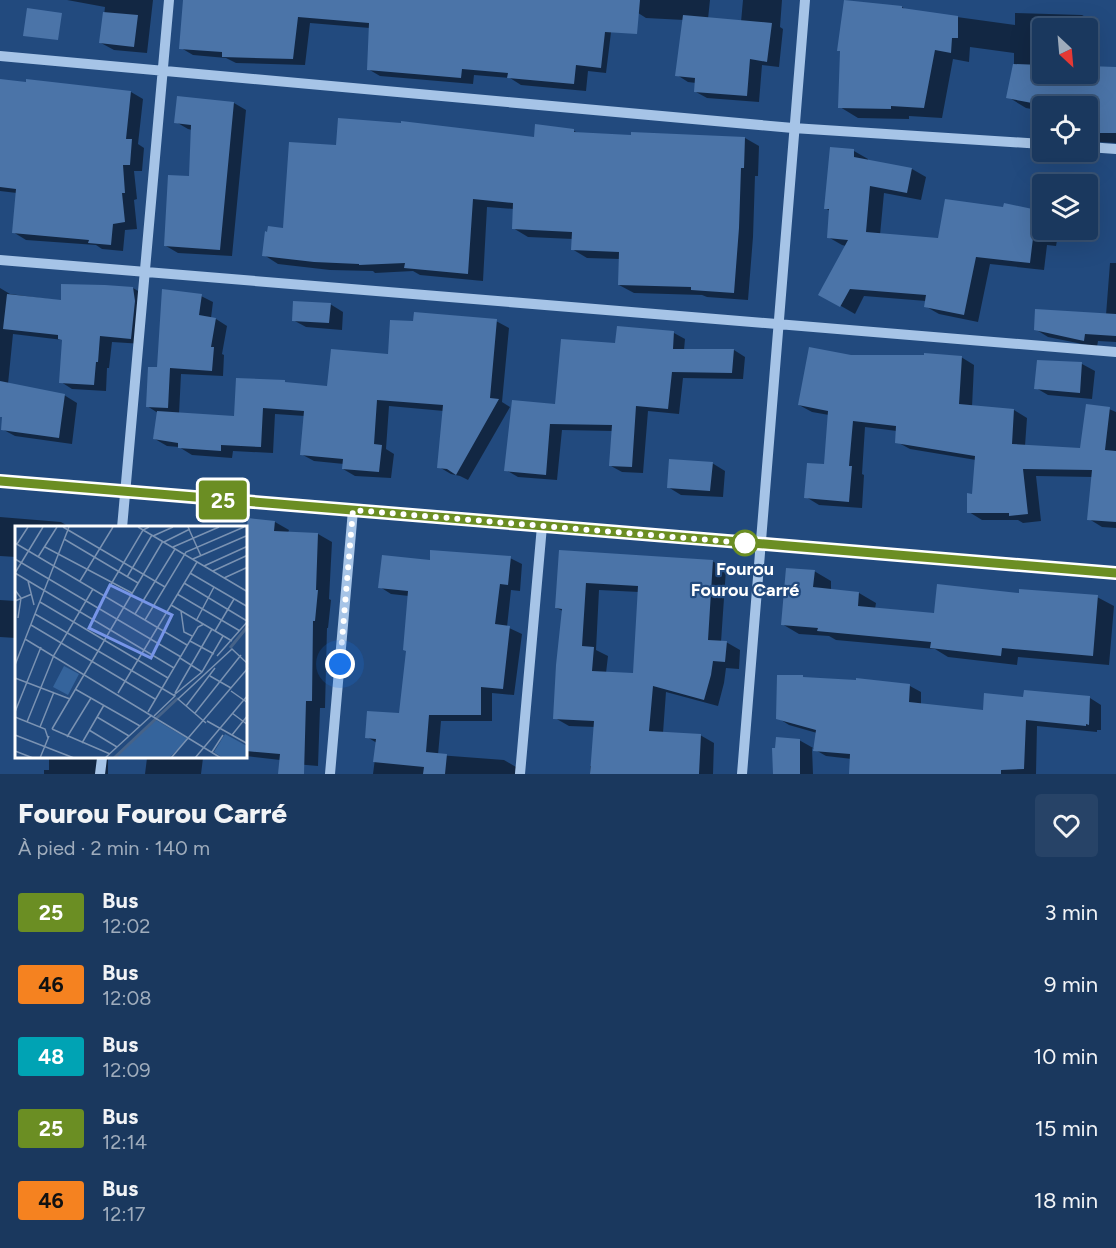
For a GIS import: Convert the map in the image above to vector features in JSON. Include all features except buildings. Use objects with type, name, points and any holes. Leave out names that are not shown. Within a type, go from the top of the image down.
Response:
[{"type":"street","points":[[122,526],[169,0]]},
{"type":"street","points":[[742,774],[805,0]]},
{"type":"street","points":[[0,56],[793,128],[1032,143]]},
{"type":"street","points":[[1098,148],[1116,149]]},
{"type":"street","points":[[0,260],[1116,352]]},
{"type":"street","points":[[0,482],[1116,573]]},
{"type":"street","points":[[330,774],[353,510]]},
{"type":"street","points":[[520,774],[542,526]]},
{"type":"street","points":[[100,774],[102,759]]},
{"type":"bus line","name":"25","points":[[0,481],[1116,573]]},
{"type":"place","name":"Fourou Fourou Carré","points":[[745,543]]},
{"type":"route","points":[[340,664],[353,510],[745,543]]}]
